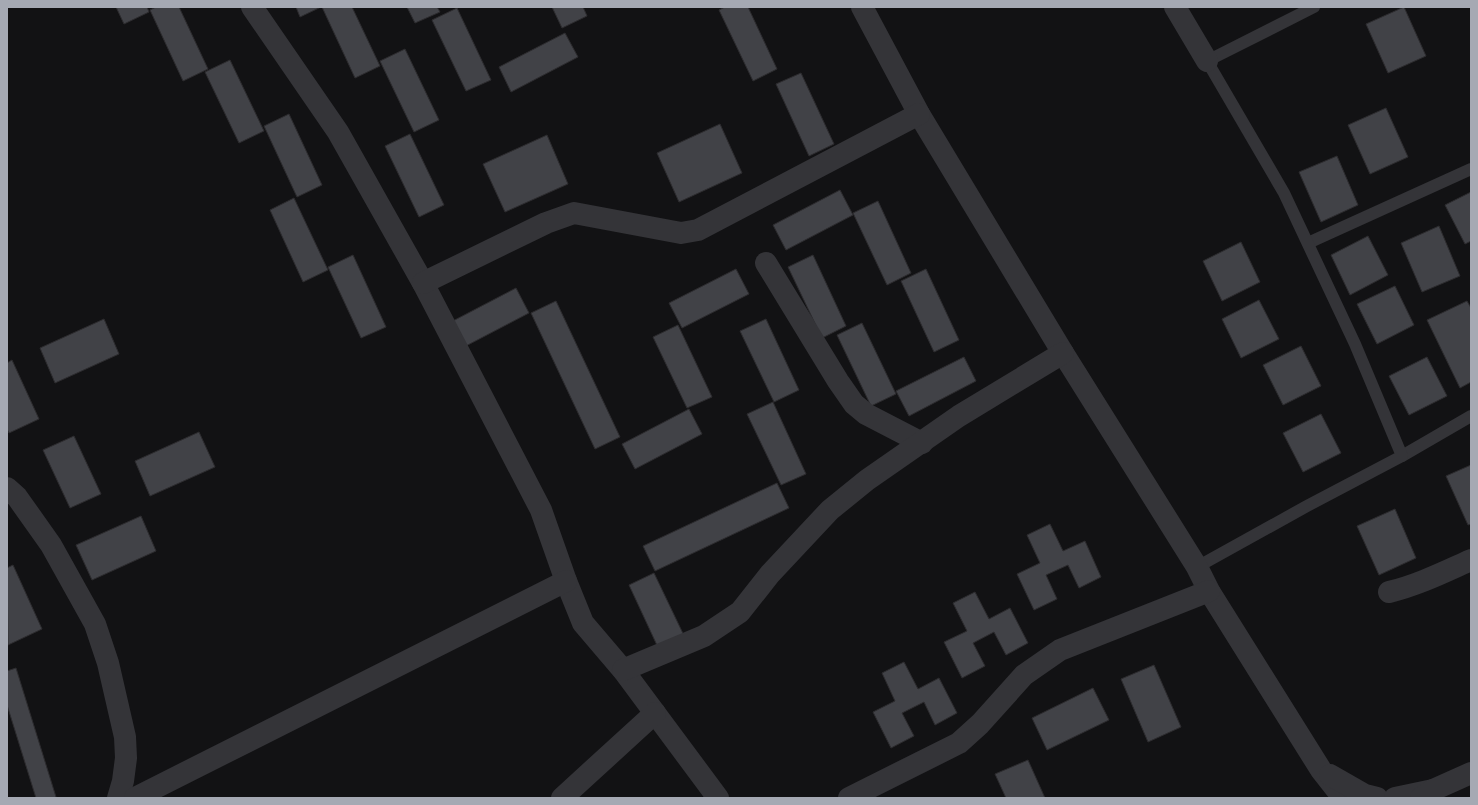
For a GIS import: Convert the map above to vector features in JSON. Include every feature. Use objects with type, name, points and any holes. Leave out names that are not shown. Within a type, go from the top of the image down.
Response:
[{"type":"street","points":[[252,7],[338,132],[424,283],[541,510],[566,581],[583,623],[623,670],[718,798]]},
{"type":"street","points":[[862,7],[920,114],[1063,353],[1197,567],[1209,591],[1320,770],[1343,798]]},
{"type":"street","points":[[1175,7],[1207,61]]},
{"type":"street","points":[[424,283],[546,224],[574,213],[681,233],[698,230],[920,114]]},
{"type":"street","points":[[766,263],[854,404],[866,414],[922,443]]},
{"type":"street","points":[[623,670],[704,636],[740,612],[770,574],[830,510],[867,480],[959,416],[1063,353]]},
{"type":"street","points":[[7,488],[17,497],[51,545],[95,624],[108,663],[126,737],[125,766],[123,781],[118,798]]},
{"type":"street","points":[[1389,592],[1409,587],[1471,560]]},
{"type":"street","points":[[135,798],[566,581]]},
{"type":"street","points":[[849,798],[959,743],[980,724],[1024,675],[1060,650],[1209,591]]},
{"type":"street","points":[[562,798],[655,713]]},
{"type":"street","points":[[1320,770],[1365,794],[1377,798]]},
{"type":"street","points":[[1395,798],[1427,794],[1471,773]]},
{"type":"lane","points":[[1314,7],[1207,61],[1284,193],[1355,344],[1402,456]]},
{"type":"lane","points":[[1308,243],[1471,169]]},
{"type":"lane","points":[[1197,567],[1307,506],[1402,456],[1471,416]]},
{"type":"building","points":[[116,7],[147,7],[149,12],[124,24]]},
{"type":"building","points":[[156,7],[179,7],[208,69],[183,81],[150,10]]},
{"type":"building","points":[[296,7],[321,7],[300,17]]},
{"type":"building","points":[[322,7],[352,7],[380,66],[355,78]]},
{"type":"building","points":[[407,7],[437,7],[440,12],[415,23]]},
{"type":"building","points":[[552,7],[583,7],[587,16],[562,28]]},
{"type":"building","points":[[725,7],[748,7],[777,69],[753,81],[719,10]]},
{"type":"building","points":[[1404,7],[1426,56],[1388,73],[1366,24]]},
{"type":"building","points":[[457,8],[491,80],[466,91],[432,20]]},
{"type":"building","points":[[565,33],[578,57],[511,92],[499,67]]},
{"type":"building","points":[[405,49],[439,120],[414,132],[380,61]]},
{"type":"building","points":[[230,60],[264,131],[239,143],[205,72]]},
{"type":"building","points":[[801,73],[834,144],[809,156],[776,84]]},
{"type":"building","points":[[1386,108],[1408,157],[1370,174],[1348,125]]},
{"type":"building","points":[[289,114],[322,185],[297,197],[264,126]]},
{"type":"building","points":[[720,124],[742,173],[679,202],[657,153]]},
{"type":"building","points":[[410,134],[444,205],[419,217],[385,146]]},
{"type":"building","points":[[547,135],[568,184],[505,212],[483,164]]},
{"type":"building","points":[[1337,156],[1358,205],[1321,222],[1299,172]]},
{"type":"building","points":[[840,190],[853,215],[786,250],[773,225]]},
{"type":"building","points":[[1471,192],[1471,241],[1465,244],[1445,205]]},
{"type":"building","points":[[294,198],[328,270],[303,282],[270,210]]},
{"type":"building","points":[[878,201],[911,273],[887,285],[853,213]]},
{"type":"building","points":[[1439,226],[1460,276],[1422,292],[1401,243]]},
{"type":"building","points":[[1368,236],[1388,275],[1350,295],[1331,255]]},
{"type":"building","points":[[1241,242],[1260,282],[1222,301],[1203,261]]},
{"type":"building","points":[[353,255],[386,327],[361,338],[328,267]]},
{"type":"building","points":[[813,255],[846,326],[822,338],[788,267]]},
{"type":"building","points":[[736,269],[749,294],[682,328],[669,303]]},
{"type":"building","points":[[926,269],[959,340],[934,352],[901,281]]},
{"type":"building","points":[[1395,286],[1414,325],[1377,344],[1357,304]]},
{"type":"building","points":[[516,288],[529,313],[462,348],[449,323]]},
{"type":"building","points":[[1259,300],[1279,339],[1241,358],[1222,319]]},
{"type":"building","points":[[556,301],[620,437],[595,449],[531,313]]},
{"type":"building","points":[[1467,301],[1471,308],[1471,382],[1460,388],[1427,320]]},
{"type":"building","points":[[104,319],[119,354],[55,383],[40,348]]},
{"type":"building","points":[[766,319],[799,390],[774,402],[740,331]]},
{"type":"building","points":[[862,323],[896,394],[871,406],[837,335]]},
{"type":"building","points":[[678,325],[712,397],[687,408],[653,337]]},
{"type":"building","points":[[1301,346],[1321,386],[1283,405],[1263,365]]},
{"type":"building","points":[[964,357],[976,381],[909,416],[896,391]]},
{"type":"building","points":[[1427,357],[1447,396],[1409,415],[1389,376]]},
{"type":"building","points":[[12,360],[39,419],[9,433],[7,429],[7,363]]},
{"type":"building","points":[[773,402],[806,474],[781,485],[747,414]]},
{"type":"building","points":[[689,409],[702,434],[635,469],[622,444]]},
{"type":"building","points":[[1321,414],[1341,453],[1303,472],[1283,433]]},
{"type":"building","points":[[199,432],[215,467],[150,496],[135,461]]},
{"type":"building","points":[[74,436],[101,494],[70,508],[43,450]]},
{"type":"building","points":[[1471,465],[1471,524],[1468,525],[1446,476]]},
{"type":"building","points":[[777,483],[789,508],[655,571],[643,546]]},
{"type":"building","points":[[1395,509],[1416,558],[1379,575],[1357,526]]},
{"type":"building","points":[[141,516],[156,551],[92,580],[76,545]]},
{"type":"building","points":[[1050,524],[1063,551],[1085,541],[1101,577],[1079,588],[1068,565],[1046,575],[1057,599],[1034,610],[1017,574],[1040,563],[1027,535]]},
{"type":"building","points":[[13,565],[42,629],[8,645],[7,568]]},
{"type":"building","points":[[654,573],[688,644],[662,656],[629,585]]},
{"type":"building","points":[[975,592],[989,619],[1010,608],[1028,643],[1006,655],[994,632],[973,643],[985,666],[962,678],[944,642],[967,631],[953,603]]},
{"type":"building","points":[[904,662],[918,689],[939,678],[957,713],[935,725],[924,702],[902,713],[914,736],[891,748],[873,712],[895,701],[882,673]]},
{"type":"building","points":[[1154,665],[1181,727],[1148,742],[1121,679]]},
{"type":"building","points":[[16,668],[56,797],[53,798],[36,798],[7,705],[7,671]]},
{"type":"building","points":[[1093,688],[1109,720],[1047,750],[1032,718]]},
{"type":"building","points":[[1028,760],[1045,798],[1006,798],[995,774]]}]
